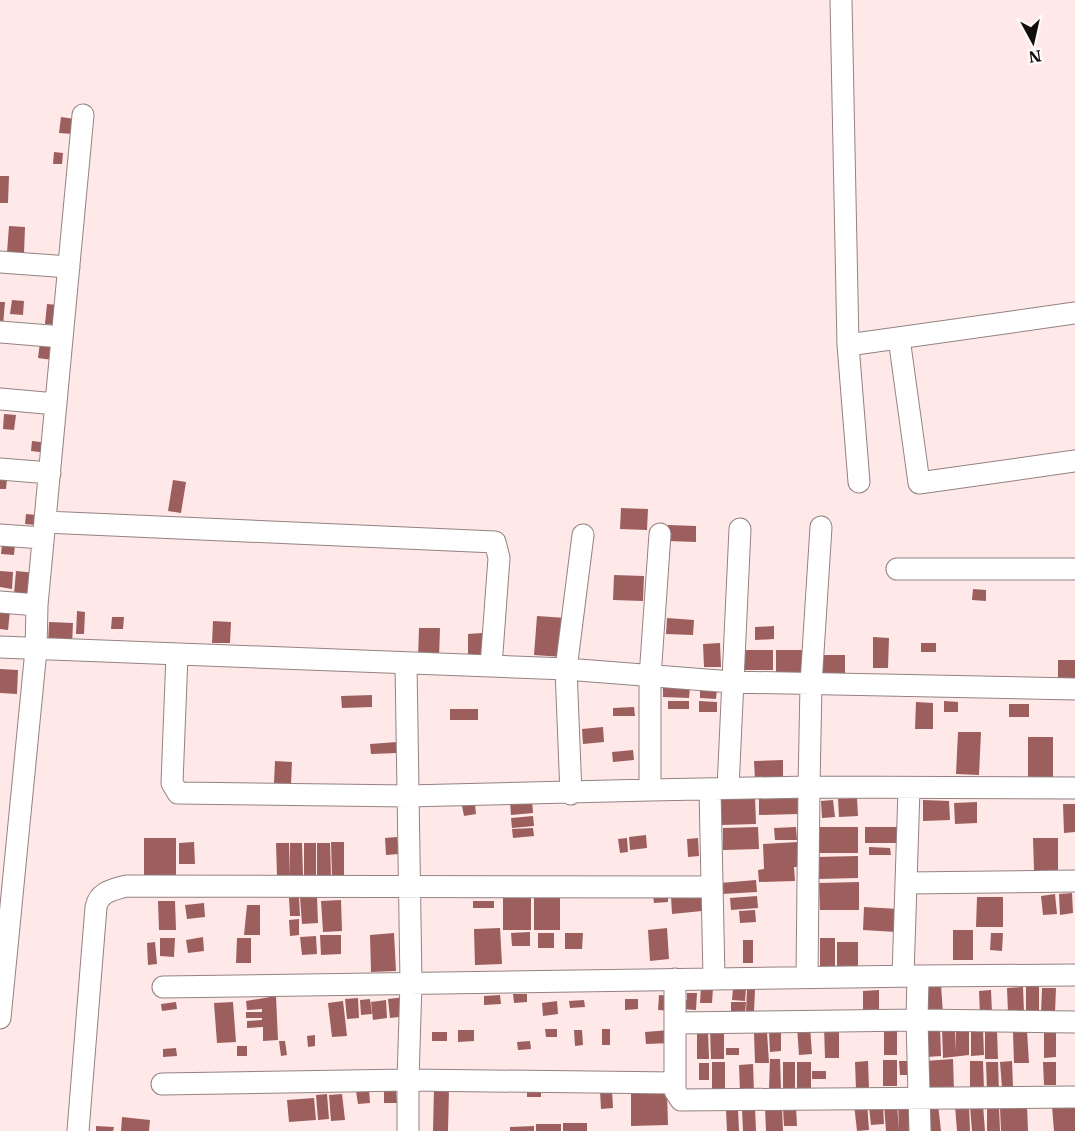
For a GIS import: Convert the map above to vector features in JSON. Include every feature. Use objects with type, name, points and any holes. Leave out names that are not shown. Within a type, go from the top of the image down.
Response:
[{"type":"street","points":[[841,0],[848,345],[859,482]]},
{"type":"street","points":[[0,1018],[36,650],[37,605],[83,115]]},
{"type":"street","points":[[0,262],[69,267]]},
{"type":"street","points":[[848,345],[1075,313]]},
{"type":"street","points":[[0,332],[62,337]]},
{"type":"street","points":[[899,338],[919,483],[1075,461]]},
{"type":"street","points":[[0,399],[56,404]]},
{"type":"street","points":[[0,469],[50,473]]},
{"type":"street","points":[[807,977],[811,684],[821,527]]},
{"type":"street","points":[[714,978],[712,887],[719,789],[732,682],[740,529]]},
{"type":"street","points":[[0,535],[44,530],[495,542],[499,558],[491,666]]},
{"type":"street","points":[[650,790],[650,677],[660,534]]},
{"type":"street","points":[[571,794],[566,669],[583,535]]},
{"type":"street","points":[[897,569],[1075,569]]},
{"type":"street","points":[[0,602],[37,605]]},
{"type":"street","points":[[0,647],[566,669],[732,682],[1075,689]]},
{"type":"street","points":[[177,655],[172,783],[175,792],[183,794],[408,796],[809,787],[1075,788]]},
{"type":"street","points":[[406,663],[411,983],[408,1131]]},
{"type":"street","points":[[909,789],[906,883],[910,976],[917,1020],[920,1131]]},
{"type":"street","points":[[906,883],[1075,881]]},
{"type":"street","points":[[78,1131],[96,907],[98,899],[104,893],[126,886],[712,887]]},
{"type":"street","points":[[163,987],[1075,975]]},
{"type":"street","points":[[675,979],[675,1083],[678,1098],[685,1100],[1075,1097]]},
{"type":"street","points":[[675,1023],[917,1020],[1075,1022]]},
{"type":"street","points":[[162,1084],[408,1080],[675,1083]]},
{"type":"building","points":[[61,117],[75,119],[73,134],[59,133]]},
{"type":"building","points":[[54,152],[63,153],[62,164],[53,164]]},
{"type":"building","points":[[0,176],[9,176],[8,203],[0,203]]},
{"type":"building","points":[[9,226],[25,227],[24,254],[7,253]]},
{"type":"building","points":[[12,300],[24,301],[23,315],[10,314]]},
{"type":"building","points":[[0,302],[5,302],[3,325],[0,324]]},
{"type":"building","points":[[47,304],[58,305],[56,325],[45,324]]},
{"type":"building","points":[[40,342],[55,343],[53,360],[38,358]]},
{"type":"building","points":[[4,414],[16,415],[14,430],[3,429]]},
{"type":"building","points":[[32,441],[49,443],[48,453],[31,451]]},
{"type":"building","points":[[0,478],[7,479],[6,489],[0,489]]},
{"type":"building","points":[[173,480],[186,482],[181,513],[168,511]]},
{"type":"building","points":[[621,508],[648,509],[647,530],[620,529]]},
{"type":"building","points":[[26,514],[37,515],[36,525],[25,524]]},
{"type":"building","points":[[668,525],[696,526],[696,542],[668,541]]},
{"type":"building","points":[[2,544],[15,545],[14,555],[1,554]]},
{"type":"building","points":[[0,571],[13,572],[12,589],[0,587]]},
{"type":"building","points":[[16,571],[36,573],[33,596],[14,594]]},
{"type":"building","points":[[614,575],[644,576],[643,601],[613,600]]},
{"type":"building","points":[[973,589],[986,590],[986,601],[972,600]]},
{"type":"building","points":[[0,610],[10,611],[8,630],[0,629]]},
{"type":"building","points":[[77,611],[85,612],[84,634],[76,634]]},
{"type":"building","points":[[537,616],[566,618],[563,657],[534,655]]},
{"type":"building","points":[[112,617],[124,617],[123,629],[111,629]]},
{"type":"building","points":[[667,618],[694,620],[693,635],[666,634]]},
{"type":"building","points":[[213,621],[231,622],[230,643],[212,643]]},
{"type":"building","points":[[49,622],[73,623],[72,645],[48,644]]},
{"type":"building","points":[[774,626],[774,639],[755,640],[755,627]]},
{"type":"building","points":[[419,628],[440,628],[439,658],[418,658]]},
{"type":"building","points":[[482,633],[483,659],[468,659],[468,634]]},
{"type":"building","points":[[873,637],[889,638],[888,668],[873,668]]},
{"type":"building","points":[[720,643],[721,667],[704,667],[703,644]]},
{"type":"building","points":[[921,643],[936,643],[936,652],[921,652]]},
{"type":"building","points":[[744,650],[773,650],[773,670],[744,670]]},
{"type":"building","points":[[776,650],[804,650],[804,673],[776,673]]},
{"type":"building","points":[[823,655],[845,655],[845,673],[823,673]]},
{"type":"building","points":[[1058,660],[1075,660],[1075,684],[1058,684]]},
{"type":"building","points":[[0,669],[18,670],[17,694],[0,693]]},
{"type":"building","points":[[663,686],[690,687],[689,698],[663,697]]},
{"type":"building","points":[[700,688],[717,689],[716,699],[700,698]]},
{"type":"building","points":[[372,695],[372,707],[342,708],[341,696]]},
{"type":"building","points":[[668,701],[689,701],[689,709],[668,709]]},
{"type":"building","points":[[699,701],[717,702],[717,712],[699,712]]},
{"type":"building","points":[[944,701],[958,702],[958,712],[944,712]]},
{"type":"building","points":[[916,702],[933,703],[933,729],[915,729]]},
{"type":"building","points":[[1009,704],[1029,704],[1029,717],[1009,717]]},
{"type":"building","points":[[634,707],[635,716],[613,716],[613,708]]},
{"type":"building","points":[[450,709],[478,709],[478,720],[450,720]]},
{"type":"building","points":[[603,727],[604,742],[583,744],[582,729]]},
{"type":"building","points":[[958,732],[981,732],[979,775],[956,774]]},
{"type":"building","points":[[1028,737],[1053,737],[1053,777],[1028,777]]},
{"type":"building","points":[[397,742],[397,753],[371,754],[370,744]]},
{"type":"building","points":[[633,750],[634,760],[613,762],[612,752]]},
{"type":"building","points":[[783,760],[783,780],[755,780],[754,761]]},
{"type":"building","points":[[275,761],[292,762],[291,784],[274,783]]},
{"type":"building","points":[[755,797],[756,824],[721,825],[720,799]]},
{"type":"building","points":[[759,797],[798,797],[798,814],[759,815]]},
{"type":"building","points":[[857,798],[858,816],[839,817],[838,799]]},
{"type":"building","points":[[532,799],[533,813],[511,815],[510,801]]},
{"type":"building","points":[[833,800],[835,817],[822,818],[821,801]]},
{"type":"building","points":[[923,800],[949,801],[950,820],[923,821]]},
{"type":"building","points":[[977,802],[977,823],[955,824],[954,803]]},
{"type":"building","points":[[475,804],[476,814],[464,816],[462,806]]},
{"type":"building","points":[[1063,804],[1075,804],[1075,832],[1064,833]]},
{"type":"building","points":[[533,816],[534,826],[512,828],[511,818]]},
{"type":"building","points":[[758,827],[759,849],[723,850],[723,828]]},
{"type":"building","points":[[796,827],[797,840],[775,840],[774,828]]},
{"type":"building","points":[[818,827],[858,827],[858,853],[818,853]]},
{"type":"building","points":[[865,827],[897,827],[897,843],[865,843]]},
{"type":"building","points":[[533,828],[534,836],[513,838],[512,829]]},
{"type":"building","points":[[646,835],[647,848],[630,850],[629,837]]},
{"type":"building","points":[[397,837],[399,854],[386,855],[385,838]]},
{"type":"building","points":[[144,838],[176,838],[176,877],[144,877]]},
{"type":"building","points":[[627,838],[628,852],[620,853],[618,839]]},
{"type":"building","points":[[698,838],[699,856],[688,857],[687,839]]},
{"type":"building","points":[[1033,838],[1058,838],[1058,870],[1034,870]]},
{"type":"building","points":[[194,842],[195,864],[179,864],[179,843]]},
{"type":"building","points":[[331,842],[344,842],[344,875],[332,876]]},
{"type":"building","points":[[798,842],[799,867],[794,867],[795,881],[759,882],[758,870],[764,869],[763,844]]},
{"type":"building","points":[[276,843],[289,843],[290,876],[277,876]]},
{"type":"building","points":[[290,843],[302,843],[303,875],[290,875]]},
{"type":"building","points":[[304,843],[316,843],[316,876],[304,876]]},
{"type":"building","points":[[317,843],[330,843],[331,875],[317,875]]},
{"type":"building","points":[[869,847],[890,848],[891,855],[869,855]]},
{"type":"building","points":[[858,856],[858,878],[817,879],[816,857]]},
{"type":"building","points":[[756,880],[757,892],[721,894],[720,883]]},
{"type":"building","points":[[859,882],[859,910],[820,910],[819,883]]},
{"type":"building","points":[[701,893],[702,911],[672,914],[671,896]]},
{"type":"building","points":[[1072,893],[1073,913],[1060,915],[1059,894]]},
{"type":"building","points":[[1055,894],[1057,914],[1043,915],[1041,896]]},
{"type":"building","points":[[668,895],[668,902],[654,903],[653,896]]},
{"type":"building","points":[[317,896],[318,923],[302,924],[300,897]]},
{"type":"building","points":[[503,896],[531,896],[531,930],[503,930]]},
{"type":"building","points":[[534,896],[560,896],[560,930],[534,930]]},
{"type":"building","points":[[757,896],[758,908],[731,910],[730,898]]},
{"type":"building","points":[[299,897],[300,916],[290,916],[289,898]]},
{"type":"building","points":[[977,897],[1003,897],[1003,927],[976,927]]},
{"type":"building","points":[[341,900],[342,931],[323,932],[321,901]]},
{"type":"building","points":[[158,901],[175,901],[176,930],[159,930]]},
{"type":"building","points":[[473,901],[494,901],[494,908],[473,908]]},
{"type":"building","points":[[204,903],[205,917],[187,919],[185,905]]},
{"type":"building","points":[[247,905],[260,905],[260,935],[244,935]]},
{"type":"building","points":[[864,907],[898,909],[897,932],[863,930]]},
{"type":"building","points":[[755,910],[756,922],[740,923],[739,911]]},
{"type":"building","points":[[299,919],[299,935],[290,936],[289,920]]},
{"type":"building","points":[[500,928],[502,964],[475,965],[474,929]]},
{"type":"building","points":[[667,928],[669,959],[650,961],[648,930]]},
{"type":"building","points":[[953,930],[973,930],[973,960],[953,960]]},
{"type":"building","points":[[530,932],[530,946],[512,946],[511,933]]},
{"type":"building","points":[[394,933],[396,971],[371,972],[370,935]]},
{"type":"building","points":[[538,933],[554,933],[554,948],[538,948]]},
{"type":"building","points":[[565,933],[583,933],[582,949],[565,949]]},
{"type":"building","points":[[991,933],[1003,933],[1002,951],[990,950]]},
{"type":"building","points":[[320,935],[341,935],[341,954],[321,955]]},
{"type":"building","points":[[316,936],[317,954],[302,955],[300,937]]},
{"type":"building","points":[[203,937],[204,951],[188,953],[186,940]]},
{"type":"building","points":[[160,938],[175,938],[174,957],[160,956]]},
{"type":"building","points":[[237,938],[251,938],[251,963],[236,963]]},
{"type":"building","points":[[820,938],[835,938],[835,968],[820,968]]},
{"type":"building","points":[[743,940],[753,940],[753,963],[743,963]]},
{"type":"building","points":[[155,942],[157,964],[148,965],[147,943]]},
{"type":"building","points":[[837,942],[858,942],[858,967],[837,967]]},
{"type":"building","points":[[941,985],[943,1014],[924,1014],[923,986]]},
{"type":"building","points":[[1026,985],[1039,985],[1039,1013],[1026,1013]]},
{"type":"building","points":[[701,987],[713,988],[712,1003],[700,1003]]},
{"type":"building","points":[[1023,987],[1024,1012],[1008,1013],[1007,988]]},
{"type":"building","points":[[733,988],[746,988],[745,1001],[732,1000]]},
{"type":"building","points":[[747,988],[755,989],[754,1013],[746,1013]]},
{"type":"building","points":[[1042,988],[1056,988],[1055,1013],[1041,1013]]},
{"type":"building","points":[[879,990],[879,1010],[863,1011],[863,991]]},
{"type":"building","points":[[991,990],[992,1013],[980,1014],[979,991]]},
{"type":"building","points":[[687,993],[697,993],[696,1010],[682,1009],[683,1000],[687,1000]]},
{"type":"building","points":[[513,994],[527,994],[527,1002],[514,1003]]},
{"type":"building","points":[[500,995],[501,1004],[484,1005],[484,996]]},
{"type":"building","points":[[659,995],[674,996],[673,1011],[658,1010]]},
{"type":"building","points":[[276,996],[278,1040],[263,1041],[263,1027],[247,1028],[247,1021],[262,1020],[262,1018],[246,1018],[246,1012],[262,1012],[262,1009],[247,1010],[246,1001]]},
{"type":"building","points":[[405,997],[407,1016],[390,1018],[388,999]]},
{"type":"building","points":[[358,998],[359,1018],[347,1019],[345,999]]},
{"type":"building","points":[[370,999],[372,1014],[361,1015],[360,1000]]},
{"type":"building","points":[[625,999],[638,999],[638,1009],[625,1010]]},
{"type":"building","points":[[386,1000],[387,1018],[373,1020],[371,1002]]},
{"type":"building","points":[[584,1000],[585,1007],[570,1008],[569,1001]]},
{"type":"building","points":[[343,1001],[347,1036],[332,1037],[328,1003]]},
{"type":"building","points":[[557,1001],[558,1014],[543,1016],[542,1003]]},
{"type":"building","points":[[176,1002],[177,1009],[162,1011],[161,1004]]},
{"type":"building","points":[[233,1002],[236,1042],[217,1043],[214,1003]]},
{"type":"building","points":[[731,1002],[746,1002],[745,1014],[731,1013]]},
{"type":"building","points":[[824,1026],[839,1026],[839,1058],[825,1058]]},
{"type":"building","points":[[884,1026],[897,1026],[897,1055],[884,1055]]},
{"type":"building","points":[[797,1027],[810,1027],[812,1054],[799,1055]]},
{"type":"building","points":[[926,1027],[940,1027],[941,1056],[927,1057]]},
{"type":"building","points":[[942,1028],[955,1028],[956,1052],[956,1028],[969,1028],[969,1055],[943,1058]]},
{"type":"building","points":[[983,1028],[984,1055],[971,1056],[971,1029]]},
{"type":"building","points":[[1044,1028],[1056,1028],[1056,1057],[1044,1058]]},
{"type":"building","points":[[545,1029],[557,1029],[557,1037],[546,1037]]},
{"type":"building","points":[[602,1029],[610,1029],[610,1045],[602,1045]]},
{"type":"building","points":[[697,1029],[708,1029],[709,1059],[697,1059]]},
{"type":"building","points":[[458,1030],[474,1030],[474,1041],[458,1042]]},
{"type":"building","points":[[574,1030],[582,1030],[583,1045],[575,1046]]},
{"type":"building","points":[[670,1030],[671,1043],[646,1044],[645,1032]]},
{"type":"building","points":[[710,1030],[724,1030],[724,1059],[711,1059]]},
{"type":"building","points":[[985,1031],[997,1031],[998,1059],[985,1059]]},
{"type":"building","points":[[1027,1031],[1029,1063],[1014,1063],[1013,1032]]},
{"type":"building","points":[[432,1032],[447,1032],[447,1041],[432,1041]]},
{"type":"building","points":[[767,1032],[769,1063],[755,1063],[754,1033]]},
{"type":"building","points":[[769,1032],[781,1032],[781,1051],[770,1052]]},
{"type":"building","points":[[315,1035],[315,1046],[308,1047],[307,1036]]},
{"type":"building","points":[[279,1041],[285,1041],[287,1055],[281,1056]]},
{"type":"building","points":[[530,1041],[531,1049],[518,1050],[517,1042]]},
{"type":"building","points":[[237,1046],[247,1046],[247,1056],[237,1056]]},
{"type":"building","points":[[176,1048],[177,1056],[163,1057],[163,1049]]},
{"type":"building","points":[[726,1048],[739,1048],[739,1055],[726,1055]]},
{"type":"building","points":[[770,1059],[780,1059],[781,1089],[769,1089]]},
{"type":"building","points":[[953,1059],[954,1090],[926,1091],[925,1061]]},
{"type":"building","points":[[883,1060],[897,1060],[897,1086],[883,1086]]},
{"type":"building","points":[[868,1061],[869,1089],[856,1089],[855,1062]]},
{"type":"building","points":[[899,1061],[910,1061],[911,1075],[900,1075]]},
{"type":"building","points":[[970,1061],[983,1061],[984,1090],[970,1090]]},
{"type":"building","points":[[1012,1061],[1013,1087],[1002,1088],[1000,1062]]},
{"type":"building","points":[[712,1062],[725,1062],[725,1089],[712,1089]]},
{"type":"building","points":[[783,1062],[795,1062],[795,1088],[783,1088]]},
{"type":"building","points":[[797,1062],[811,1062],[811,1088],[797,1088]]},
{"type":"building","points":[[986,1062],[998,1062],[999,1091],[987,1091]]},
{"type":"building","points":[[1043,1062],[1056,1062],[1056,1085],[1044,1085]]},
{"type":"building","points":[[699,1063],[709,1063],[709,1080],[699,1080]]},
{"type":"building","points":[[753,1064],[754,1092],[740,1092],[739,1065]]},
{"type":"building","points":[[812,1071],[826,1071],[826,1079],[812,1079]]},
{"type":"building","points":[[527,1084],[541,1084],[541,1097],[527,1097]]},
{"type":"building","points":[[434,1088],[449,1088],[448,1131],[433,1131]]},
{"type":"building","points":[[369,1089],[370,1103],[358,1104],[356,1091]]},
{"type":"building","points":[[384,1090],[396,1090],[397,1103],[384,1103]]},
{"type":"building","points":[[612,1090],[613,1108],[601,1109],[600,1091]]},
{"type":"building","points":[[667,1092],[668,1125],[631,1126],[631,1093]]},
{"type":"building","points":[[327,1094],[329,1119],[318,1120],[316,1095]]},
{"type":"building","points":[[342,1094],[345,1120],[331,1121],[329,1095]]},
{"type":"building","points":[[314,1098],[316,1120],[289,1122],[287,1100]]},
{"type":"building","points":[[912,1102],[914,1131],[899,1131],[898,1103]]},
{"type":"building","points":[[867,1103],[869,1130],[857,1131],[854,1104]]},
{"type":"building","points":[[897,1104],[899,1131],[886,1131],[884,1105]]},
{"type":"building","points":[[938,1104],[941,1131],[926,1131],[924,1106]]},
{"type":"building","points":[[969,1105],[970,1131],[957,1131],[955,1106]]},
{"type":"building","points":[[983,1105],[985,1131],[972,1131],[970,1106]]},
{"type":"building","points":[[782,1106],[783,1131],[766,1131],[765,1107]]},
{"type":"building","points":[[883,1106],[884,1124],[871,1125],[869,1107]]},
{"type":"building","points":[[999,1106],[1000,1131],[987,1131],[987,1107]]},
{"type":"building","points":[[1027,1106],[1028,1131],[1001,1131],[1000,1108]]},
{"type":"building","points":[[1052,1106],[1075,1106],[1075,1131],[1054,1131]]},
{"type":"building","points":[[796,1107],[797,1126],[784,1126],[783,1108]]},
{"type":"building","points":[[755,1108],[756,1131],[743,1131],[742,1109]]},
{"type":"building","points":[[738,1109],[739,1131],[727,1131],[726,1110]]},
{"type":"building","points":[[122,1117],[150,1120],[149,1131],[121,1131]]},
{"type":"building","points":[[563,1123],[587,1123],[587,1131],[563,1131]]},
{"type":"building","points":[[536,1124],[561,1124],[561,1131],[536,1131]]},
{"type":"building","points":[[96,1126],[114,1127],[113,1131],[96,1131]]},
{"type":"building","points":[[534,1126],[534,1131],[510,1131],[510,1127]]}]
